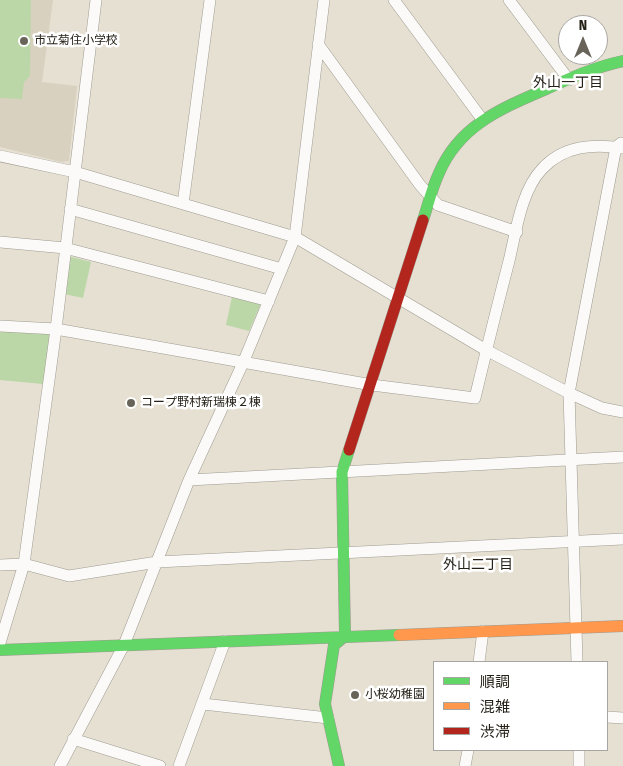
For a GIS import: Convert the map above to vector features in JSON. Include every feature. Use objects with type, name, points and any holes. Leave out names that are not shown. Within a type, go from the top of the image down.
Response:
[{"type":"street","points":[[0,643],[24,564],[56,329],[96,0]]},
{"type":"street","points":[[183,204],[210,0]]},
{"type":"street","points":[[60,766],[124,645],[189,480],[243,363],[295,237],[324,0]]},
{"type":"street","points":[[394,0],[482,119]]},
{"type":"street","points":[[508,0],[569,80]]},
{"type":"street","points":[[318,44],[430,198],[438,205],[517,232]]},
{"type":"street","points":[[345,636],[342,472],[372,385],[439,172],[461,139],[482,119],[506,106],[596,67],[623,61]]},
{"type":"street","points":[[0,326],[56,329],[372,385],[475,398],[528,192],[542,169],[559,156],[584,146],[621,146],[569,393],[577,661]]},
{"type":"street","points":[[0,156],[75,172],[295,237],[486,350],[602,408],[623,412]]},
{"type":"street","points":[[70,209],[282,269]]},
{"type":"street","points":[[0,242],[66,248],[269,301]]},
{"type":"street","points":[[189,480],[623,457]]},
{"type":"street","points":[[0,565],[24,564],[69,576],[157,562],[623,539]]},
{"type":"street","points":[[0,650],[623,626]]},
{"type":"street","points":[[479,661],[483,631]]},
{"type":"street","points":[[339,766],[325,704],[334,645],[345,636]]},
{"type":"street","points":[[180,766],[225,641]]},
{"type":"street","points":[[203,704],[328,718]]},
{"type":"street","points":[[608,718],[623,718]]},
{"type":"street","points":[[73,739],[160,766]]},
{"type":"street","points":[[465,766],[468,751]]},
{"type":"street","points":[[579,751],[579,766]]},
{"type":"shaded area","name":"市立菊住小学校","points":[[0,0],[53,0],[42,82],[77,86],[69,161],[61,162],[0,147]]},
{"type":"green space","points":[[0,0],[31,0],[30,76],[24,82],[22,99],[0,98]]},
{"type":"green space","points":[[68,256],[91,262],[83,298],[64,294]]},
{"type":"green space","points":[[233,292],[263,299],[249,331],[226,325]]},
{"type":"green space","points":[[0,331],[51,334],[43,384],[0,380]]},
{"type":"traffic: fast","points":[[423,220],[432,191],[447,157],[469,131],[482,121],[512,104],[583,73],[623,61]]},
{"type":"traffic: fast","points":[[339,766],[325,704],[334,645],[345,636],[342,472],[349,450]]},
{"type":"traffic: fast","points":[[0,650],[399,635]]},
{"type":"traffic: slow","points":[[399,635],[623,626]]},
{"type":"traffic: jam","points":[[349,450],[423,220]]},
{"type":"place","name":"市立菊住小学校","points":[[24,41]]},
{"type":"place","name":"コープ野村新瑞棟２棟","points":[[131,403]]},
{"type":"place","name":"小桜幼稚園","points":[[355,695]]},
{"type":"district","name":"外山一丁目","points":[[568,83]]},
{"type":"district","name":"外山二丁目","points":[[478,565]]}]
